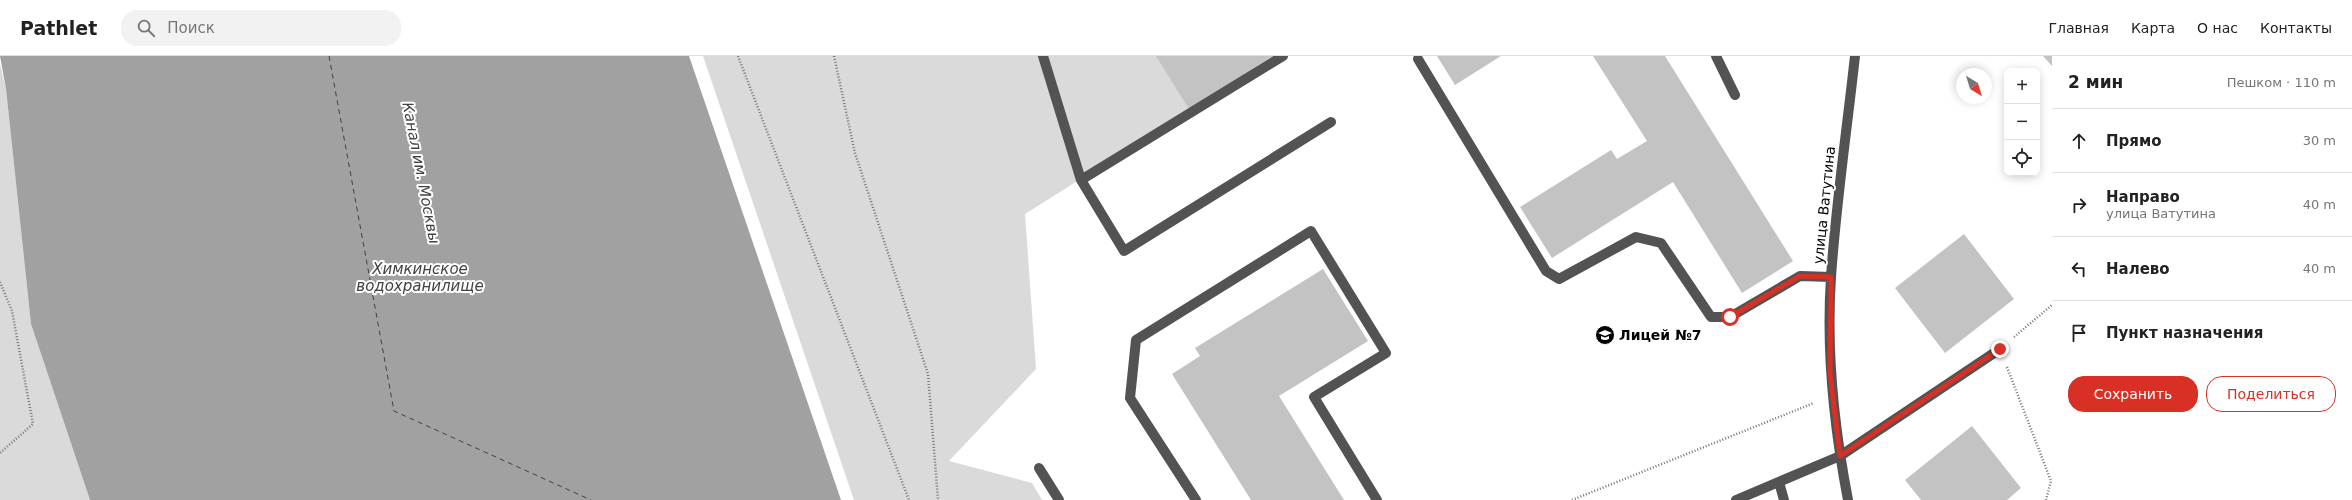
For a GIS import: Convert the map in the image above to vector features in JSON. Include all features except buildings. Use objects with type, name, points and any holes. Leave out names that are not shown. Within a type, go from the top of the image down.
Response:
[{"type":"street","points":[[1043,56],[1081,180],[1124,251],[1331,122]]},
{"type":"street","points":[[1081,180],[1283,56]]},
{"type":"street","points":[[1716,56],[1735,95]]},
{"type":"street","name":"улица Ватутина","points":[[1848,500],[1840,456],[1830,373],[1831,277],[1855,56]]},
{"type":"street","points":[[1418,59],[1546,271],[1559,279],[1636,237],[1660,243],[1711,317],[1730,317],[1800,276],[1831,277]]},
{"type":"street","points":[[1196,500],[1130,398],[1136,340],[1311,231],[1386,353],[1314,397],[1377,500]]},
{"type":"street","points":[[1736,500],[1840,456],[2000,349]]},
{"type":"street","points":[[1039,468],[1059,500]]},
{"type":"street","points":[[1778,482],[1784,500]]},
{"type":"path","points":[[738,56],[909,500]]},
{"type":"path","points":[[834,56],[855,153],[928,374],[938,500]]},
{"type":"path","points":[[0,282],[12,311],[33,424],[0,453]]},
{"type":"path","points":[[2046,500],[2051,481],[2000,349],[2052,305]]},
{"type":"path","points":[[1572,500],[1833,396]]},
{"type":"shaded area","points":[[703,56],[1276,56],[1025,214],[1036,369],[949,461],[1032,483],[1042,500],[854,500]]},
{"type":"shaded area","points":[[0,64],[6,89],[31,324],[90,500],[0,500]]},
{"type":"water","name":"Химкинское водохранилище","points":[[0,56],[689,56],[841,500],[90,500],[31,324],[6,89]]},
{"type":"ferry route","points":[[329,56],[394,411],[591,500]]},
{"type":"place","name":"Лицей №7","points":[[1605,335]]},
{"type":"route","points":[[1730,317],[1800,276],[1831,277],[1830,373],[1840,456],[2000,349]]},
{"type":"water label","name":"Канал им. Москвы","points":[[421,173]]}]
